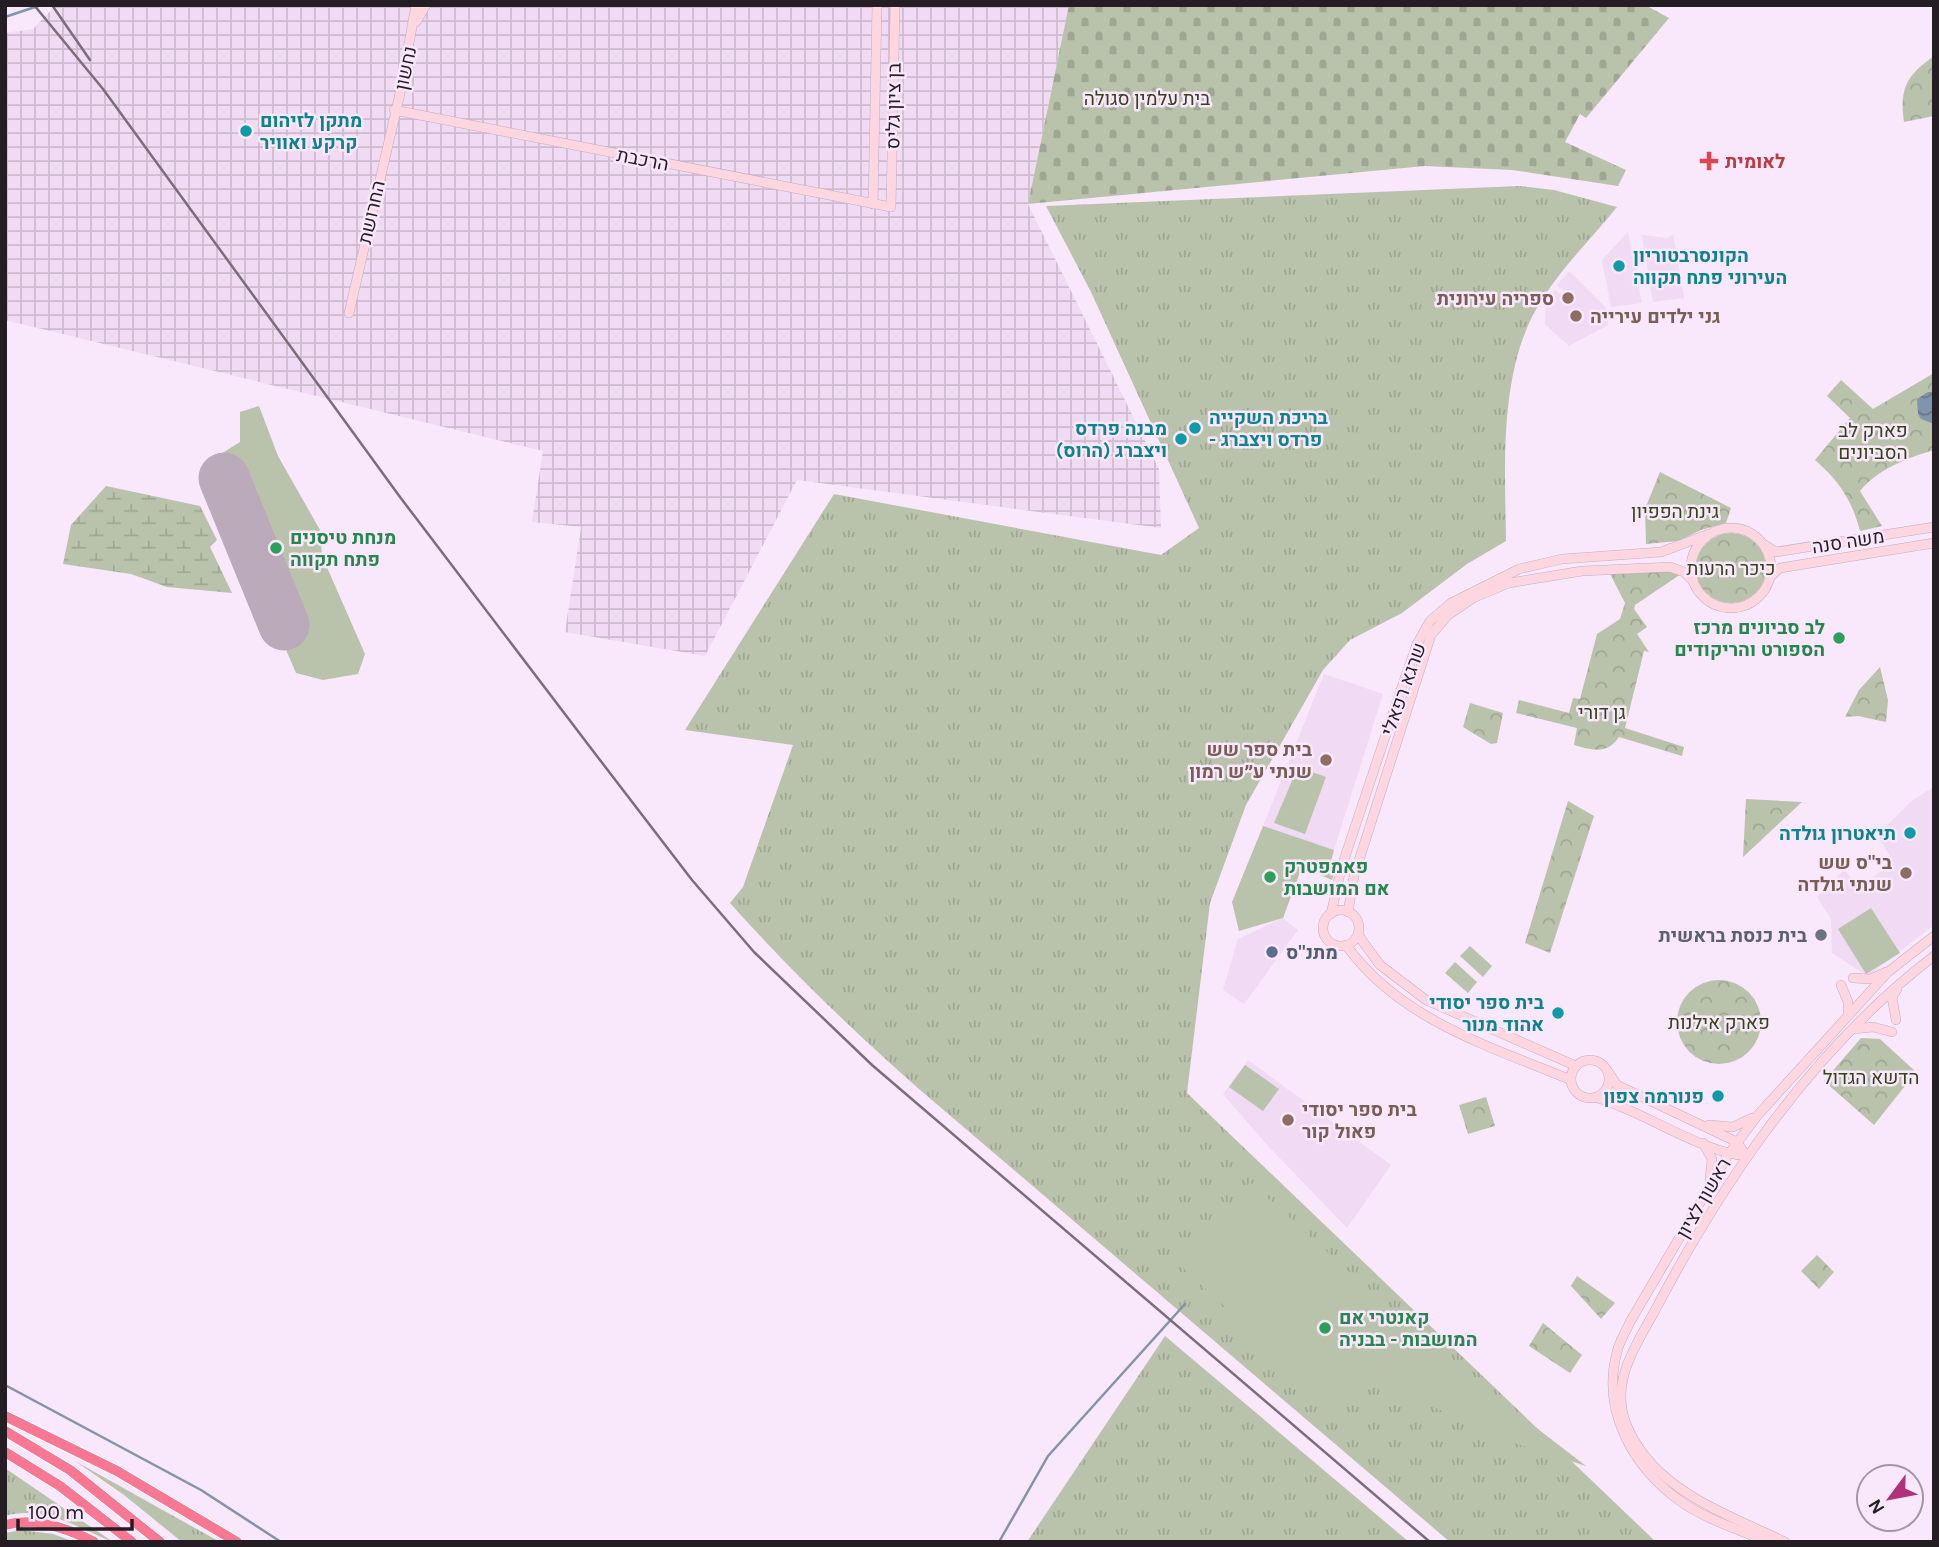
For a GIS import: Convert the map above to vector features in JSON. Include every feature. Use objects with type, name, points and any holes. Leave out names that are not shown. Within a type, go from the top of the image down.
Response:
[{"type":"highway","points":[[5,1416],[125,1475],[237,1542]]},
{"type":"highway","points":[[5,1431],[70,1470],[160,1542]]},
{"type":"highway","points":[[5,1452],[60,1486],[132,1542]]},
{"type":"highway","points":[[5,1525],[22,1522],[44,1524],[94,1542]]},
{"type":"street","name":"נחשון","points":[[394,110],[414,26],[416,5]]},
{"type":"street","name":"נחשון","points":[[414,26],[426,5]]},
{"type":"street","name":"בן ציון גליס","points":[[873,204],[877,5]]},
{"type":"street","name":"בן ציון גליס","points":[[891,207],[895,5]]},
{"type":"street","name":"הרכבת","points":[[394,110],[891,207]]},
{"type":"street","name":"החרושת","points":[[349,313],[394,110]]},
{"type":"street","name":"משה סנה","points":[[1764,544],[1776,552],[1934,527]]},
{"type":"street","points":[[1739,528],[1749,531],[1764,544],[1771,559],[1771,576],[1756,599],[1731,608],[1707,600],[1693,581],[1691,563],[1694,552],[1709,534],[1720,529],[1739,528]]},
{"type":"street","name":"שרגא רפאלי","points":[[1331,914],[1341,869],[1395,706],[1417,644],[1430,621],[1451,603],[1519,569],[1578,557],[1661,551],[1709,534]]},
{"type":"street","name":"משה סנה","points":[[1771,576],[1780,568],[1934,544]]},
{"type":"street","name":"שרגא רפאלי","points":[[1348,912],[1353,876],[1431,635],[1448,615],[1473,598],[1509,583],[1582,571],[1670,567],[1684,572],[1693,581]]},
{"type":"street","points":[[1348,912],[1359,924],[1357,935],[1346,945],[1335,945],[1326,938],[1323,928],[1331,914],[1348,912]]},
{"type":"street","points":[[1357,935],[1380,965],[1426,1000],[1576,1066]]},
{"type":"street","name":"ראשון לציון","points":[[1682,1497],[1646,1472],[1625,1440],[1613,1392],[1617,1352],[1630,1322],[1728,1155],[1757,1116],[1888,972],[1934,936]]},
{"type":"street","points":[[1346,945],[1365,971],[1384,989],[1439,1026],[1571,1080],[1580,1096],[1597,1098],[1728,1155],[1746,1156]]},
{"type":"street","name":"ראשון לציון","points":[[1682,1497],[1633,1440],[1624,1418],[1621,1393],[1626,1362],[1683,1257],[1746,1156],[1853,1029],[1902,981],[1934,956]]},
{"type":"street","points":[[1853,978],[1870,979],[1888,972]]},
{"type":"street","points":[[1896,1020],[1892,997],[1902,981]]},
{"type":"street","points":[[1841,985],[1848,1002],[1848,1014]]},
{"type":"street","points":[[1853,1029],[1872,1027],[1892,1032]]},
{"type":"street","points":[[1571,1080],[1576,1066],[1585,1060],[1597,1061],[1617,1085],[1737,1142],[1746,1156]]},
{"type":"street","points":[[1597,1098],[1609,1085],[1609,1073]]},
{"type":"street","points":[[1693,1123],[1733,1127],[1757,1116]]},
{"type":"street","points":[[1702,1142],[1712,1159],[1708,1189]]},
{"type":"street","points":[[1682,1497],[1768,1542]]},
{"type":"street","points":[[1682,1497],[1785,1542]]},
{"type":"shaded area","points":[[56,5],[1069,5],[1028,204],[1159,469],[1161,528],[797,480],[705,656],[565,632],[581,527],[532,522],[543,451],[5,320],[5,33],[33,29]]},
{"type":"shaded area","name":"גני ילדים עירייה","points":[[1628,232],[1642,303],[1611,307],[1602,260]]},
{"type":"shaded area","name":"גני ילדים עירייה","points":[[1673,234],[1684,298],[1653,302],[1642,235],[1668,238]]},
{"type":"shaded area","name":"גני ילדים עירייה","points":[[1569,271],[1606,308],[1608,325],[1569,346],[1545,324],[1546,301],[1555,290],[1560,294],[1564,291],[1557,285]]},
{"type":"shaded area","name":"בית ספר שש שנתי ע״ש רמון","points":[[1324,674],[1383,694],[1334,850],[1263,826]]},
{"type":"shaded area","name":"בי\"ס שש שנתי גולדה","points":[[1934,787],[1934,925],[1868,976],[1832,953],[1831,919],[1817,897],[1844,870],[1864,891],[1861,883],[1895,864],[1877,835],[1914,799]]},
{"type":"shaded area","points":[[1283,918],[1298,930],[1244,1004],[1223,990],[1238,939]]},
{"type":"shaded area","name":"בית ספר יסודי פאול קור","points":[[1248,1060],[1391,1165],[1347,1228],[1268,1146],[1223,1094]]},
{"type":"green space","name":"בית עלמין סגולה","points":[[1069,5],[1645,5],[1669,18],[1586,118],[1580,114],[1565,142],[1626,170],[1618,186],[1512,170],[1425,166],[1028,204]]},
{"type":"green space","points":[[1934,56],[1934,116],[1904,122],[1903,100],[1907,83],[1917,70]]},
{"type":"green space","points":[[1519,186],[1554,190],[1617,207],[1551,286],[1528,325],[1518,353],[1507,416],[1506,541],[1467,564],[1402,613],[1350,640],[1323,670],[1246,805],[1210,903],[1187,1093],[1656,1542],[1450,1542],[919,1089],[775,952],[730,903],[743,887],[793,745],[685,730],[834,494],[1161,555],[1199,528],[1091,292],[1046,206]]},
{"type":"green space","name":"פארק לב הסביונים","points":[[1934,373],[1934,450],[1884,470],[1867,483],[1860,491],[1882,526],[1860,531],[1843,492],[1815,460],[1850,418],[1827,396],[1841,380],[1873,409]]},
{"type":"green space","name":"מנחת טיסנים פתח תקווה","points":[[259,406],[278,456],[320,530],[322,556],[365,654],[358,674],[323,680],[296,673],[284,645],[268,637],[243,573],[234,567],[229,541],[205,491],[203,465],[240,442],[240,412]]},
{"type":"green space","name":"גינת הפפיון","points":[[1660,472],[1731,508],[1726,523],[1701,530],[1678,541],[1646,544],[1645,509]]},
{"type":"green space","points":[[106,486],[200,506],[217,540],[210,547],[232,593],[167,587],[131,574],[63,564],[71,525]]},
{"type":"green space","name":"כיכר הרעות","points":[[1738,533],[1751,539],[1760,548],[1764,554],[1764,582],[1756,593],[1745,601],[1724,603],[1706,593],[1698,582],[1696,561],[1706,543],[1717,535]]},
{"type":"green space","name":"גן דורי","points":[[1670,567],[1684,572],[1635,605],[1634,609],[1647,627],[1637,634],[1649,652],[1644,651],[1625,728],[1684,747],[1682,756],[1619,737],[1604,749],[1581,747],[1574,745],[1577,728],[1516,713],[1519,700],[1569,713],[1573,698],[1580,699],[1597,634],[1620,619],[1625,603],[1608,570]]},
{"type":"green space","points":[[1880,667],[1888,700],[1886,722],[1858,716],[1845,717],[1859,690]]},
{"type":"green space","points":[[1470,703],[1503,713],[1497,743],[1491,744],[1463,727]]},
{"type":"green space","points":[[1298,767],[1326,777],[1305,834],[1274,823]]},
{"type":"green space","points":[[1746,799],[1802,802],[1743,857]]},
{"type":"green space","points":[[1568,801],[1594,816],[1550,953],[1525,943]]},
{"type":"green space","name":"פאמפטרק אם המושבות","points":[[1263,826],[1334,850],[1330,865],[1334,874],[1332,880],[1302,867],[1283,918],[1239,931],[1232,902]]},
{"type":"green space","points":[[1871,908],[1900,953],[1866,974],[1838,929]]},
{"type":"green space","points":[[1470,946],[1492,966],[1483,977],[1460,956]]},
{"type":"green space","points":[[1455,962],[1477,982],[1468,993],[1445,973]]},
{"type":"green space","name":"פארק אילנות","points":[[1719,980],[1735,983],[1749,992],[1758,1006],[1761,1022],[1758,1038],[1749,1052],[1735,1061],[1719,1064],[1703,1061],[1689,1052],[1680,1038],[1677,1022],[1680,1006],[1689,992],[1703,983]]},
{"type":"green space","name":"הדשא הגדול","points":[[1861,1038],[1880,1039],[1916,1072],[1874,1125],[1824,1081]]},
{"type":"green space","points":[[1245,1065],[1279,1089],[1263,1111],[1229,1087]]},
{"type":"green space","points":[[1486,1097],[1495,1126],[1468,1134],[1459,1105]]},
{"type":"green space","name":"קאנטרי אם המושבות - בבניה","points":[[1250,1182],[1439,1353],[1586,1466],[1486,1434],[1377,1377],[1328,1416],[1243,1341],[1234,1315],[1178,1263]]},
{"type":"green space","points":[[1817,1255],[1834,1272],[1819,1289],[1801,1271]]},
{"type":"green space","points":[[1577,1276],[1615,1303],[1601,1319],[1571,1286]]},
{"type":"green space","points":[[1543,1323],[1582,1355],[1570,1373],[1529,1346]]},
{"type":"green space","points":[[1165,1336],[1409,1542],[1027,1542]]},
{"type":"green space","points":[[75,1461],[220,1542],[182,1542],[124,1495]]},
{"type":"green space","points":[[5,1468],[113,1542],[48,1516],[20,1513],[5,1516]]},
{"type":"green space","points":[[21,1530],[53,1534],[75,1542],[5,1542],[5,1533]]},
{"type":"water","points":[[1928,392],[1934,392],[1934,424],[1921,419],[1918,414],[1917,399]]},
{"type":"waterway","points":[[5,17],[41,5]]},
{"type":"waterway","points":[[999,1542],[1048,1456],[1185,1304]]},
{"type":"waterway","points":[[5,1385],[201,1490],[281,1542]]},
{"type":"runway","points":[[224,478],[284,625]]},
{"type":"railway","points":[[34,5],[103,89],[400,497],[590,747],[692,880],[754,952],[872,1065],[1430,1542]]},
{"type":"railway","points":[[52,5],[90,60]]},
{"type":"place","name":"מתקן לזיהום קרקע ואוויר","points":[[246,131]]},
{"type":"place","name":"לאומית","points":[[1709,161]]},
{"type":"place","name":"הקונסרבטוריון העירוני פתח תקווה","points":[[1619,266]]},
{"type":"place","name":"ספריה עירונית","points":[[1568,298]]},
{"type":"place","name":"גני ילדים עירייה","points":[[1576,316]]},
{"type":"place","name":"בריכת השקייה - פרדס ויצברג","points":[[1195,428]]},
{"type":"place","name":"מבנה פרדס ויצברג (הרוס)","points":[[1181,439]]},
{"type":"place","name":"מנחת טיסנים פתח תקווה","points":[[276,548]]},
{"type":"place","name":"לב סביונים מרכז הספורט והריקודים","points":[[1839,638]]},
{"type":"place","name":"בית ספר שש שנתי ע״ש רמון","points":[[1326,760]]},
{"type":"place","name":"תיאטרון גולדה","points":[[1910,833]]},
{"type":"place","name":"בי\"ס שש שנתי גולדה","points":[[1906,873]]},
{"type":"place","name":"פאמפטרק אם המושבות","points":[[1270,877]]},
{"type":"place","name":"בית כנסת בראשית","points":[[1821,935]]},
{"type":"place","name":"מתנ\"ס","points":[[1272,952]]},
{"type":"place","name":"בית ספר יסודי אהוד מנור","points":[[1558,1013]]},
{"type":"place","name":"פנורמה צפון","points":[[1718,1096]]},
{"type":"place","name":"בית ספר יסודי פאול קור","points":[[1288,1120]]},
{"type":"place","name":"קאנטרי אם המושבות - בבניה","points":[[1325,1328]]}]
